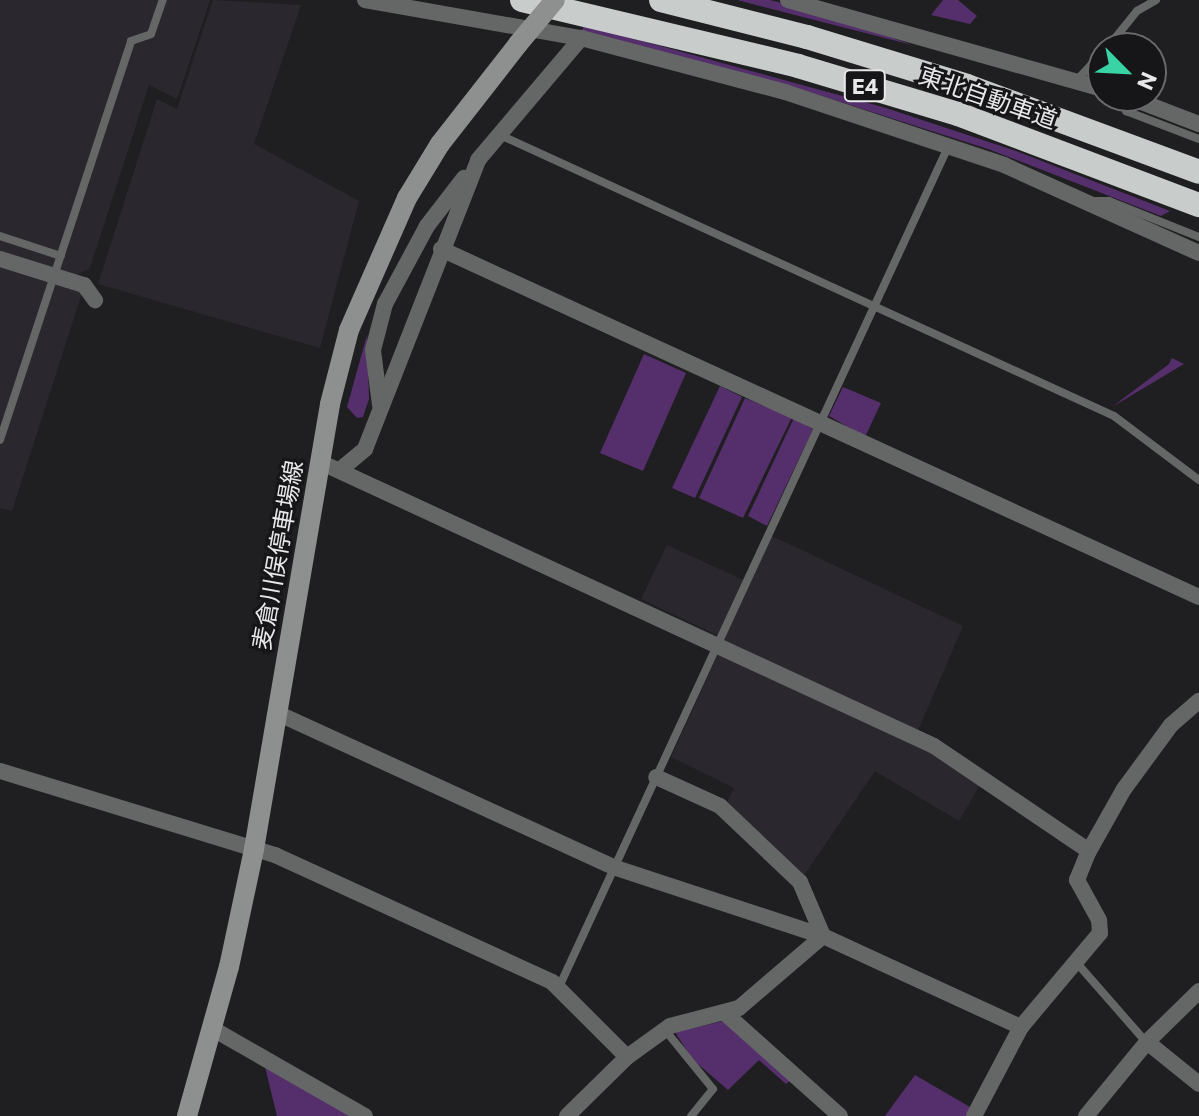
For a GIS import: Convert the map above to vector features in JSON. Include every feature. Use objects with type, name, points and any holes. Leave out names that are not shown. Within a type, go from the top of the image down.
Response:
[{"type":"highway","name":"東北自動車道","points":[[522,0],[812,70],[958,114],[1199,205]]},
{"type":"highway","name":"東北自動車道","points":[[661,0],[807,37],[967,86],[1199,172]]},
{"type":"main road","name":"麦倉川俣停車場線","points":[[187,1116],[213,1029],[254,849],[336,374],[377,258],[440,144],[555,0]]},
{"type":"street","points":[[365,0],[581,38],[785,92],[949,144],[1022,172],[1083,204],[1199,253]]},
{"type":"street","points":[[788,0],[1087,84]]},
{"type":"street","points":[[380,410],[373,350],[385,304],[427,226],[581,38]]},
{"type":"street","points":[[1167,112],[1199,124]]},
{"type":"street","points":[[340,470],[360,458],[478,160]]},
{"type":"street","points":[[441,249],[1199,597]]},
{"type":"street","points":[[0,259],[84,285],[95,300]]},
{"type":"street","points":[[320,462],[720,644],[934,746],[1089,851]]},
{"type":"street","points":[[974,1116],[1021,1027],[1100,933],[1099,920],[1077,880],[1089,851],[1124,789],[1171,725],[1199,701]]},
{"type":"street","points":[[277,713],[613,867],[823,936],[1021,1027]]},
{"type":"street","points":[[0,771],[254,849],[559,987],[627,1057]]},
{"type":"street","points":[[656,777],[720,806],[800,882],[823,936]]},
{"type":"street","points":[[567,1116],[627,1057],[665,1029],[726,1014],[753,999],[823,936]]},
{"type":"street","points":[[1086,1116],[1147,1042],[1199,991]]},
{"type":"street","points":[[726,1014],[840,1116]]},
{"type":"street","points":[[213,1029],[365,1116]]},
{"type":"street","points":[[1147,1042],[1199,1084]]},
{"type":"lane","points":[[0,440],[131,41],[151,34],[163,0]]},
{"type":"lane","points":[[1120,32],[1137,11],[1156,0]]},
{"type":"lane","points":[[1076,81],[1087,69]]},
{"type":"lane","points":[[1129,112],[1199,139]]},
{"type":"lane","points":[[500,135],[1114,416],[1199,480]]},
{"type":"lane","points":[[559,987],[949,144]]},
{"type":"lane","points":[[1083,204],[1109,201],[1199,237]]},
{"type":"lane","points":[[1169,225],[1173,214]]},
{"type":"lane","points":[[0,236],[61,256]]},
{"type":"lane","points":[[1075,962],[1147,1042]]},
{"type":"lane","points":[[665,1029],[713,1089],[691,1116]]},
{"type":"shaded area","points":[[0,0],[210,0],[177,99],[149,85],[90,268],[75,276],[0,252]]},
{"type":"shaded area","points":[[213,0],[301,5],[254,144],[359,201],[320,348],[98,284],[157,99],[177,109]]},
{"type":"shaded area","points":[[737,0],[770,0],[827,14],[912,45]]},
{"type":"shaded area","points":[[943,0],[958,0],[977,16],[970,24],[931,15]]},
{"type":"shaded area","points":[[584,25],[886,108],[1016,151],[1170,211],[1161,216],[988,149],[803,90],[581,34]]},
{"type":"shaded area","points":[[0,263],[83,290],[12,511],[0,508]]},
{"type":"shaded area","points":[[367,335],[369,399],[363,417],[357,418],[347,407]]},
{"type":"shaded area","points":[[644,354],[686,373],[643,471],[600,453]]},
{"type":"shaded area","points":[[1172,358],[1184,364],[1112,407],[1169,364]]},
{"type":"shaded area","points":[[720,386],[742,397],[695,498],[672,488]]},
{"type":"shaded area","points":[[843,387],[881,403],[865,437],[829,416]]},
{"type":"shaded area","points":[[745,398],[792,417],[743,518],[699,498]]},
{"type":"shaded area","points":[[794,418],[813,429],[767,526],[748,516]]},
{"type":"shaded area","points":[[772,536],[963,626],[914,740],[981,783],[959,821],[875,771],[803,877],[725,806],[734,788],[671,757],[725,639],[641,599],[667,545],[750,583]]},
{"type":"shaded area","points":[[728,1020],[792,1079],[786,1084],[759,1060],[728,1090],[692,1059],[675,1032]]},
{"type":"shaded area","points":[[265,1067],[352,1116],[277,1116]]},
{"type":"shaded area","points":[[915,1075],[970,1107],[966,1116],[885,1116]]}]
